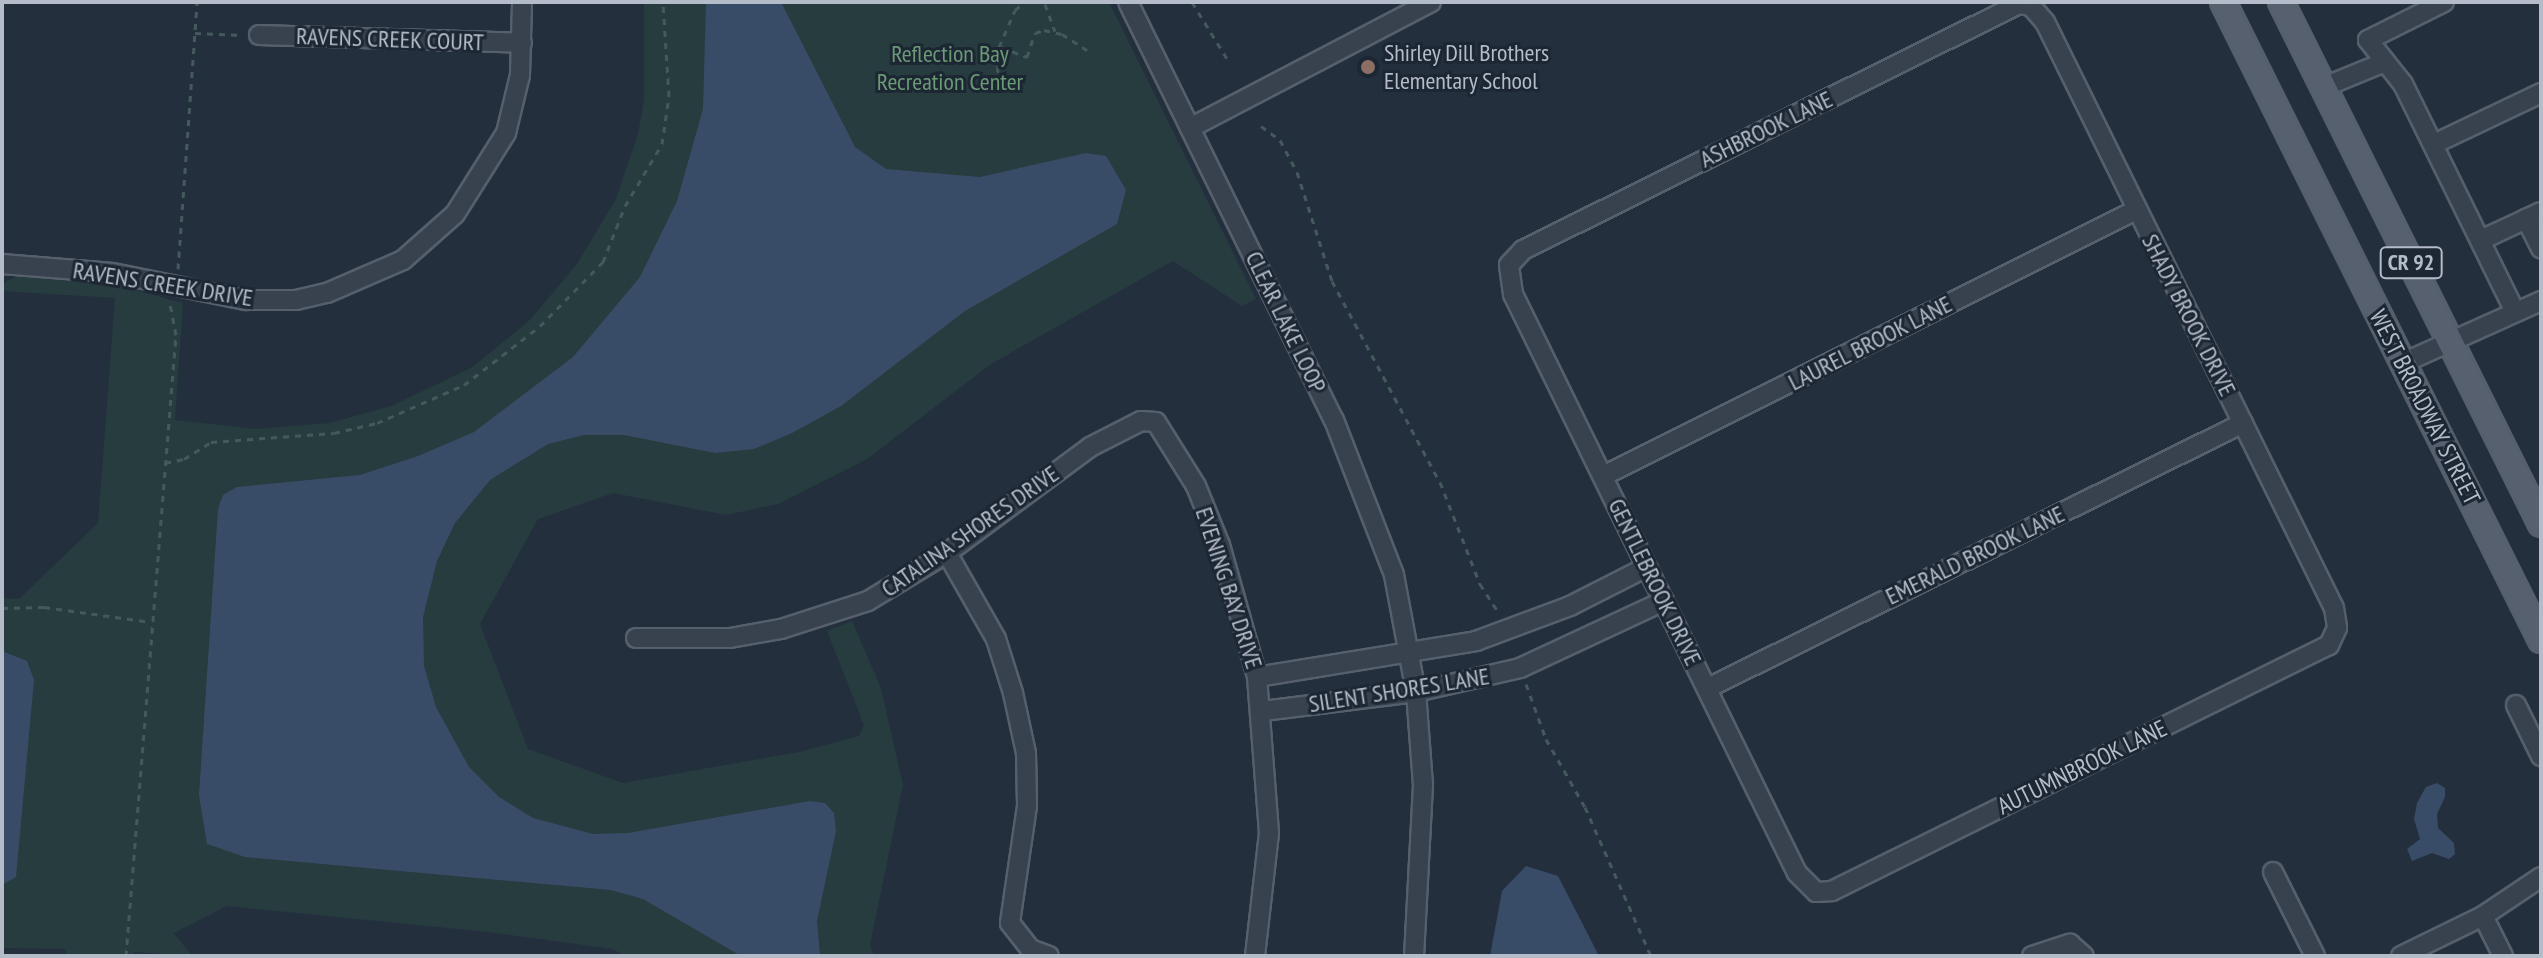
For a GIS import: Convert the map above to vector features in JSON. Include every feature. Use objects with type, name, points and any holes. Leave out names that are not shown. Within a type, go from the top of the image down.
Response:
[{"type":"main road","name":"WEST BROADWAY STREET","points":[[2223,2],[2541,640]]},
{"type":"main road","name":"CR 92","points":[[2281,2],[2541,524]]},
{"type":"street","name":"RAVENS CREEK DRIVE","points":[[2,264],[113,273],[173,288],[246,300],[296,300],[327,293],[403,260],[455,214],[506,133],[522,43],[522,2]]},
{"type":"street","name":"CLEAR LAKE LOOP","points":[[1128,2],[1368,500],[1394,575],[1416,692],[1423,798],[1414,956]]},
{"type":"street","points":[[1190,128],[1431,2]]},
{"type":"street","points":[[2444,2],[2368,40],[2385,62],[2434,144],[2515,312]]},
{"type":"street","name":"SHADY BROOK DRIVE","points":[[2031,6],[2045,22],[2243,423],[2334,608],[2337,628]]},
{"type":"street","name":"ASHBROOK LANE","points":[[1509,265],[1523,250],[2009,8],[2031,6]]},
{"type":"street","name":"RAVENS CREEK COURT","points":[[259,35],[522,43]]},
{"type":"street","points":[[2324,87],[2385,62]]},
{"type":"street","points":[[2434,144],[2541,93]]},
{"type":"street","name":"LAUREL BROOK LANE","points":[[1603,476],[2136,210]]},
{"type":"street","points":[[2481,240],[2534,215],[2541,248]]},
{"type":"street","name":"GENTLEBROOK DRIVE","points":[[1509,265],[1507,278],[1513,294],[1797,873],[1816,892]]},
{"type":"street","points":[[2403,363],[2449,339],[2541,301]]},
{"type":"street","name":"CATALINA SHORES DRIVE","points":[[636,638],[684,641],[781,629],[868,601],[947,553],[1090,447],[1141,421],[1156,422]]},
{"type":"street","name":"EVENING BAY DRIVE","points":[[1156,422],[1196,486],[1220,545],[1257,677],[1263,711],[1269,833],[1255,956]]},
{"type":"street","name":"EMERALD BROOK LANE","points":[[1708,688],[2243,423]]},
{"type":"street","points":[[947,553],[996,639],[1026,753],[1023,860],[1010,923],[1016,937],[1049,956]]},
{"type":"street","name":"SILENT SHORES LANE","points":[[1257,677],[1410,655],[1476,641],[1570,606],[1647,567]]},
{"type":"street","name":"SILENT SHORES LANE","points":[[1263,711],[1416,692],[1520,668],[1664,601]]},
{"type":"street","name":"AUTUMNBROOK LANE","points":[[1816,892],[1832,891],[2329,645],[2337,628]]},
{"type":"street","points":[[2516,705],[2541,756]]},
{"type":"street","points":[[2273,872],[2315,956]]},
{"type":"street","points":[[2401,956],[2483,916],[2541,877]]},
{"type":"street","points":[[2483,916],[2503,956]]},
{"type":"street","points":[[2032,956],[2070,944],[2084,956]]},
{"type":"path","points":[[126,956],[176,335],[170,307],[197,2]]},
{"type":"path","points":[[164,463],[184,459],[211,442],[334,433],[377,423],[464,385],[540,326],[603,262],[625,206],[662,144],[669,96],[663,2]]},
{"type":"path","points":[[997,84],[999,47],[1010,16],[1024,2],[1070,2]]},
{"type":"path","points":[[1192,2],[1229,62]]},
{"type":"path","points":[[1045,4],[1055,31]]},
{"type":"path","points":[[999,47],[1027,57],[1035,33],[1055,31],[1087,50]]},
{"type":"path","points":[[195,33],[259,35]]},
{"type":"path","points":[[1261,126],[1280,140],[1297,172],[1332,281],[1440,482],[1480,584],[1498,609]]},
{"type":"path","points":[[2,608],[44,607],[151,622]]},
{"type":"path","points":[[1526,681],[1546,739],[1585,807],[1651,956]]},
{"type":"green space","name":"Reflection Bay Recreation Center","points":[[644,2],[1109,2],[1256,299],[1242,306],[1173,261],[991,364],[867,459],[778,504],[726,515],[613,493],[538,519],[480,624],[528,749],[623,783],[799,752],[859,736],[864,725],[827,631],[852,621],[881,688],[903,785],[870,945],[874,956],[625,956],[613,949],[488,932],[227,906],[174,933],[192,956],[134,952],[133,956],[66,956],[66,949],[2,948],[2,598],[19,599],[98,523],[115,298],[2,291],[5,282],[21,275],[120,286],[183,303],[175,420],[256,429],[330,423],[391,406],[471,368],[529,321],[577,264],[616,199],[638,134],[644,100]]},
{"type":"water","points":[[706,2],[781,2],[855,147],[886,169],[980,177],[1086,153],[1106,156],[1126,190],[1117,224],[965,311],[841,406],[792,433],[754,449],[715,453],[624,435],[584,435],[548,444],[490,480],[455,523],[437,561],[423,617],[424,666],[436,707],[469,767],[499,797],[533,818],[593,834],[628,833],[810,801],[825,803],[834,813],[836,831],[817,921],[820,956],[741,956],[643,899],[611,890],[245,857],[207,844],[199,795],[218,509],[223,495],[237,487],[360,475],[418,456],[474,432],[573,357],[640,277],[677,201],[703,109]]},
{"type":"water","points":[[2,651],[27,661],[34,680],[16,877],[2,885]]},
{"type":"water","points":[[2437,783],[2445,788],[2445,797],[2437,814],[2438,828],[2454,843],[2455,854],[2449,859],[2432,853],[2412,861],[2407,849],[2420,839],[2414,819],[2417,803],[2426,787]]},
{"type":"water","points":[[1526,866],[1558,876],[1599,956],[1490,956],[1502,891]]},
{"type":"place","name":"Shirley Dill Brothers Elementary School","points":[[1368,67]]}]
